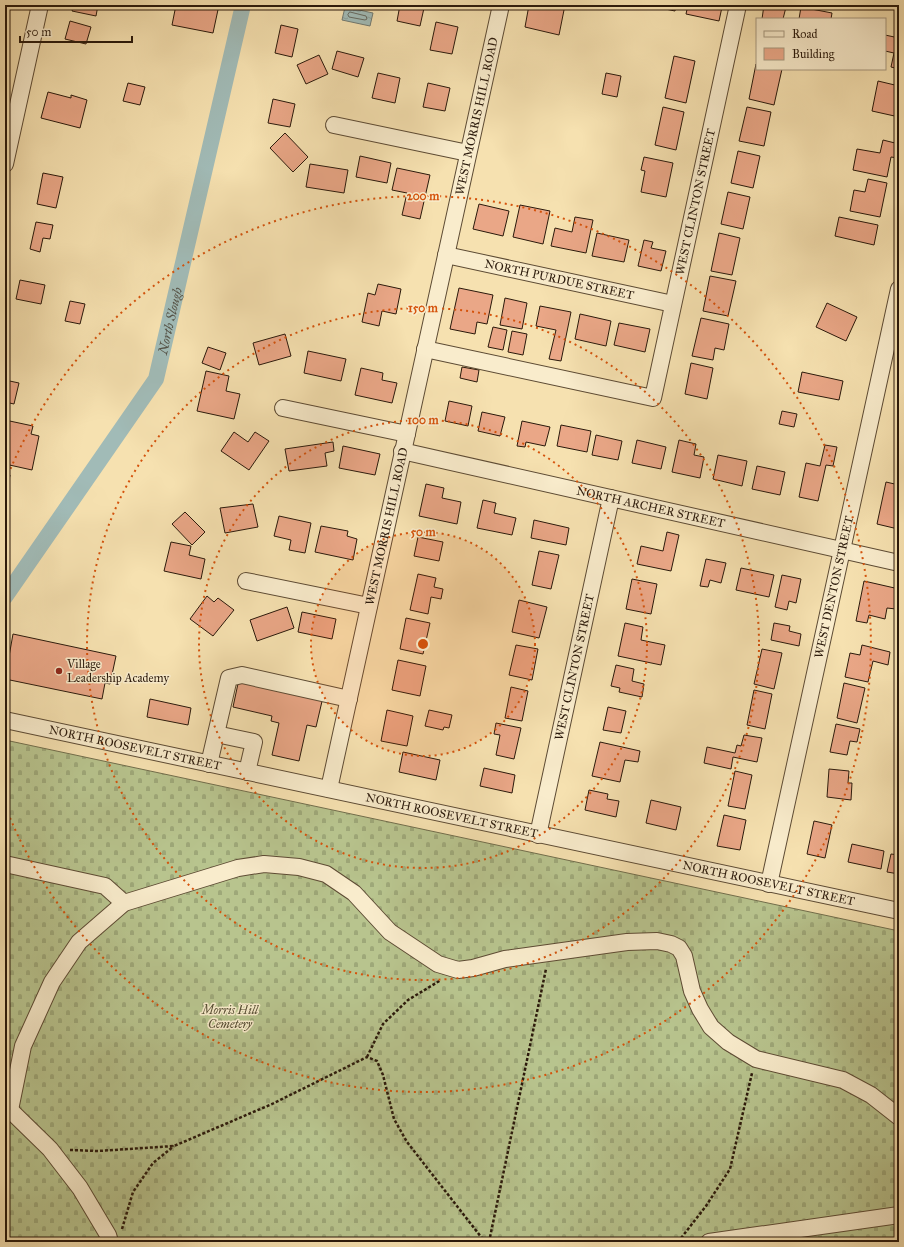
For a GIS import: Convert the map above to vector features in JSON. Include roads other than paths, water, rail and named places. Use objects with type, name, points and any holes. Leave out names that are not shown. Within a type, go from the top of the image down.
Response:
[{"type":"street","points":[[5,164],[40,5]]},
{"type":"street","name":"WEST MORRIS HILL ROAD","points":[[329,789],[501,5]]},
{"type":"street","name":"WEST CLINTON STREET","points":[[425,349],[653,398],[738,5]]},
{"type":"street","points":[[334,125],[468,153]]},
{"type":"street","name":"NORTH PURDUE STREET","points":[[446,255],[674,304]]},
{"type":"street","name":"WEST DENTON STREET","points":[[769,884],[899,289]]},
{"type":"street","points":[[283,408],[407,434]]},
{"type":"street","name":"NORTH ARCHER STREET","points":[[402,451],[899,563]]},
{"type":"street","name":"WEST CLINTON STREET","points":[[538,835],[611,498]]},
{"type":"street","points":[[246,581],[369,606]]},
{"type":"street","points":[[210,764],[228,678],[242,675],[349,699]]},
{"type":"street","name":"NORTH ROOSEVELT STREET","points":[[5,720],[899,911]]},
{"type":"street","points":[[216,734],[254,742],[247,772]]},
{"type":"street","points":[[5,864],[105,886],[124,903]]},
{"type":"street","points":[[115,1238],[108,1235],[80,1188],[50,1149],[8,1110],[24,1046],[52,982],[79,942],[124,903],[238,868],[264,864],[299,867],[326,874],[354,893],[390,932],[438,964],[458,970],[473,968],[505,959],[626,942],[657,941],[671,944],[679,948],[684,956],[692,991],[700,1009],[711,1027],[741,1051],[756,1059],[843,1080],[871,1095],[899,1117]]},
{"type":"street","points":[[709,1242],[899,1215]]},
{"type":"water","points":[[345,7],[373,13],[370,26],[342,20]]},
{"type":"waterway","name":"North Slough","points":[[5,597],[156,379],[243,5]]},
{"type":"place","name":"Village Leadership Academy","points":[[59,671]]},
{"type":"park label","name":"Morris Hill Cemetery","points":[[230,1017]]}]
